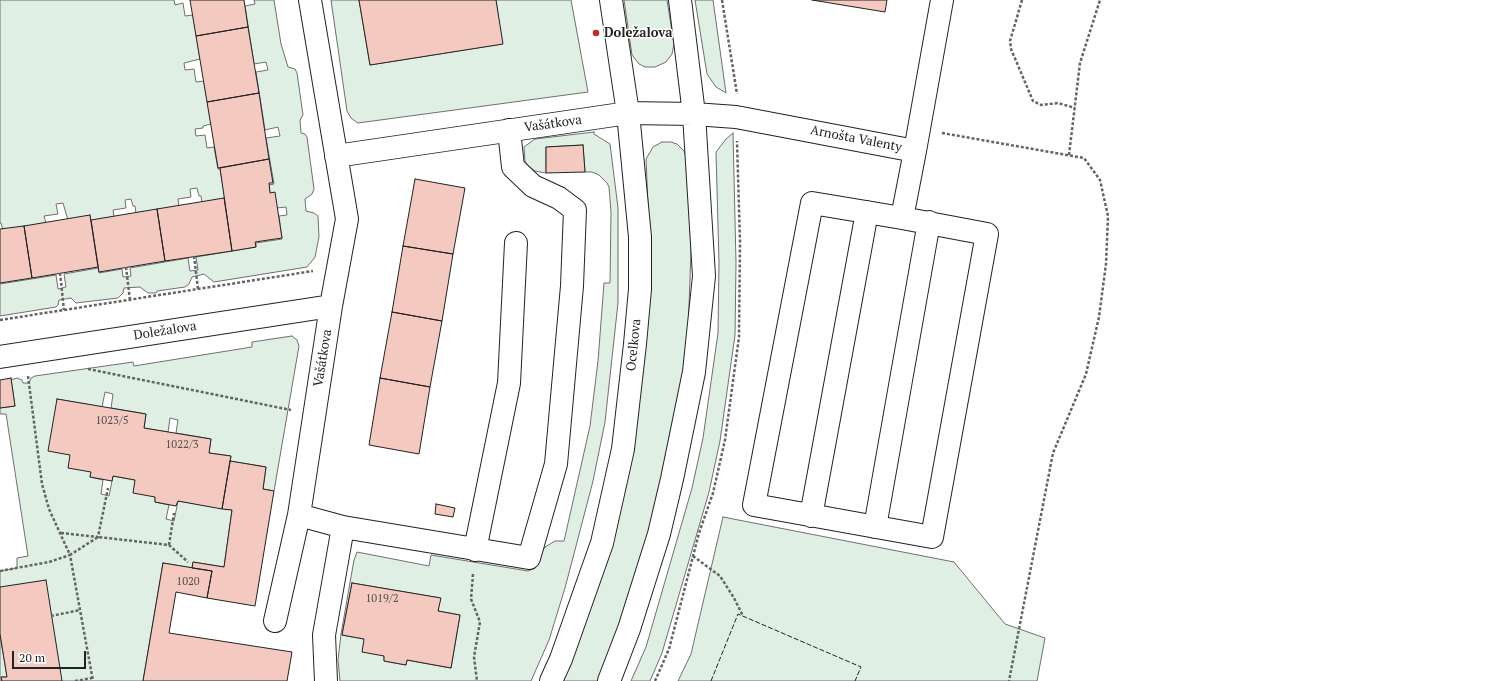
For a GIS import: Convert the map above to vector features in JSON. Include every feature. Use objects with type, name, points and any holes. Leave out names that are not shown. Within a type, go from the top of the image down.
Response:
[{"type":"street","name":"Vašátkova","points":[[275,621],[299,515],[314,415],[320,307],[347,219],[310,0]]},
{"type":"street","name":"Ocelkova","points":[[551,681],[561,659],[602,543],[623,448],[640,289],[640,236],[628,113],[612,0]]},
{"type":"street","points":[[609,681],[629,629],[659,534],[694,372],[704,276],[694,114],[680,0]]},
{"type":"street","name":"Arnošta Valenty","points":[[694,114],[736,117],[915,151],[942,0]]},
{"type":"street","name":"Vašátkova","points":[[336,156],[628,113],[694,114]]},
{"type":"street","points":[[299,515],[343,527],[529,558],[556,464],[572,286],[575,210],[559,198],[533,186],[513,167],[509,130]]},
{"type":"street","points":[[902,218],[915,151]]},
{"type":"street","points":[[812,203],[902,218],[987,234],[932,537],[754,505],[812,203]]},
{"type":"street","points":[[811,516],[867,212]]},
{"type":"street","points":[[875,527],[929,222]]},
{"type":"street","points":[[475,550],[509,383],[516,243]]},
{"type":"street","name":"Doležalova","points":[[0,357],[320,307]]},
{"type":"street","points":[[324,678],[324,634],[343,527]]},
{"type":"path","points":[[655,681],[668,650],[699,533],[713,493],[726,440],[739,337],[740,242],[736,117],[737,95],[722,0]]},
{"type":"path","points":[[1022,0],[1010,41],[1010,49],[1034,101],[1041,105],[1058,103],[1075,108]]},
{"type":"path","points":[[1069,155],[1080,63],[1100,0]]},
{"type":"path","points":[[919,130],[1084,158],[1100,180],[1108,216],[1106,264],[1099,317],[1086,374],[1053,453],[1009,681]]},
{"type":"path","points":[[194,256],[198,289]]},
{"type":"path","points":[[126,267],[130,300]]},
{"type":"path","points":[[0,320],[315,271],[320,307]]},
{"type":"path","points":[[60,273],[64,310]]},
{"type":"path","points":[[84,368],[314,415]]},
{"type":"path","points":[[27,371],[42,484],[49,509],[70,555],[92,680],[75,681]]},
{"type":"path","points":[[0,571],[49,562],[70,555],[98,537],[108,488]]},
{"type":"path","points":[[169,545],[174,512]]},
{"type":"path","points":[[61,533],[169,545],[188,562]]},
{"type":"path","points":[[475,550],[471,599],[480,622],[474,657],[477,681]]},
{"type":"path","points":[[693,556],[720,576],[743,616]]},
{"type":"path","points":[[51,616],[80,610]]},
{"type":"green space","points":[[0,0],[174,0],[175,5],[183,3],[185,16],[193,15],[200,59],[184,63],[185,70],[194,69],[196,82],[204,81],[211,124],[203,126],[203,128],[195,129],[196,136],[205,135],[207,148],[214,147],[218,169],[220,169],[225,199],[202,203],[201,196],[199,196],[197,188],[190,189],[191,197],[178,199],[179,207],[136,214],[135,206],[133,206],[131,199],[125,200],[126,208],[113,210],[114,217],[91,221],[90,216],[68,220],[63,203],[56,204],[58,214],[44,216],[46,223],[3,230],[0,223]]},
{"type":"green space","points":[[254,0],[274,0],[281,44],[288,67],[295,69],[297,73],[303,115],[300,120],[301,133],[305,134],[307,137],[314,189],[312,194],[305,199],[306,211],[314,213],[318,216],[319,237],[315,257],[307,267],[214,282],[204,274],[192,277],[189,284],[185,287],[157,291],[156,293],[148,293],[140,287],[124,288],[123,293],[118,298],[76,303],[71,298],[59,300],[56,307],[0,316],[0,284],[56,275],[58,289],[66,287],[64,274],[98,268],[99,273],[122,269],[123,277],[131,276],[130,268],[188,258],[190,271],[198,270],[196,257],[256,247],[256,243],[282,239],[279,216],[287,215],[286,207],[277,208],[270,193],[269,185],[274,184],[266,138],[280,136],[278,127],[265,130],[256,72],[268,70],[266,62],[254,64],[245,6],[255,4]]},
{"type":"green space","points":[[331,0],[359,0],[370,65],[502,44],[496,0],[571,0],[588,92],[358,123],[351,118],[347,111]]},
{"type":"green space","points":[[624,0],[667,0],[674,44],[672,54],[666,62],[655,67],[645,67],[639,64],[632,55]]},
{"type":"green space","points":[[695,0],[713,0],[726,93],[716,87],[707,74]]},
{"type":"green space","points":[[594,132],[594,134],[610,144],[618,208],[618,303],[605,422],[593,481],[565,588],[549,640],[531,681],[340,681],[338,660],[341,634],[354,560],[357,552],[429,566],[431,555],[528,571],[538,565],[541,553],[545,547],[555,541],[564,541],[590,426],[598,361],[604,283],[610,283],[611,212],[609,187],[607,183],[599,175],[592,172],[585,172],[583,145],[546,147],[546,173],[535,171],[528,166],[525,161],[524,147],[535,139]],"holes":[[[352,583],[440,598],[438,611],[460,615],[451,668],[407,660],[406,665],[384,661],[384,656],[364,639],[342,635]]]},
{"type":"green space","points":[[733,133],[736,263],[735,335],[720,441],[709,492],[662,653],[650,681],[631,681],[646,647],[692,488],[703,438],[718,333],[719,263],[716,152],[726,139]]},
{"type":"green space","points":[[662,142],[677,144],[684,151],[687,160],[691,251],[688,334],[678,414],[657,522],[603,681],[558,681],[594,591],[650,251],[646,159],[653,147]]},
{"type":"green space","points":[[292,336],[297,340],[299,346],[274,491],[263,489],[266,467],[230,461],[231,456],[209,453],[211,439],[176,433],[178,420],[170,418],[168,432],[144,428],[146,414],[111,408],[113,394],[105,392],[102,407],[57,399],[70,455],[91,472],[90,477],[103,480],[101,494],[109,496],[113,476],[135,480],[155,497],[155,502],[169,505],[166,519],[174,521],[178,501],[232,510],[224,567],[193,562],[192,568],[163,563],[143,681],[62,681],[0,587],[0,571],[17,568],[17,558],[28,556],[6,414],[0,414],[0,408],[15,406],[11,380],[17,378],[22,380],[23,383],[29,383],[31,378],[35,376],[133,362],[134,366],[252,347],[252,342]]},
{"type":"green space","points":[[723,517],[954,562],[1005,624],[1045,638],[1037,681],[678,681],[691,654]]},
{"type":"green space","points":[[0,634],[7,677],[1,677],[2,681],[0,681]]},
{"type":"building","points":[[190,0],[244,0],[248,27],[196,36]]},
{"type":"building","points":[[359,0],[496,0],[503,44],[370,65]]},
{"type":"building","points":[[812,0],[887,0],[885,12]]},
{"type":"building","points":[[248,27],[259,93],[207,102],[196,36]]},
{"type":"building","points":[[259,93],[269,159],[218,168],[207,102]]},
{"type":"building","points":[[583,145],[585,172],[546,173],[546,147]]},
{"type":"building","points":[[269,159],[273,183],[269,183],[270,193],[275,192],[282,238],[255,242],[256,247],[232,251],[220,168]]},
{"type":"building","points":[[415,179],[465,188],[453,254],[403,246]]},
{"type":"building","points":[[224,198],[232,251],[165,261],[157,209]]},
{"type":"building","points":[[157,209],[165,261],[99,272],[91,220]]},
{"type":"building","points":[[90,215],[98,267],[32,278],[24,226]]},
{"type":"building","points":[[24,226],[32,278],[0,283],[0,229]]},
{"type":"building","points":[[403,246],[453,254],[442,321],[392,312]]},
{"type":"building","points":[[392,312],[442,321],[430,387],[380,378]]},
{"type":"building","points":[[11,378],[15,406],[0,408],[0,380]]},
{"type":"building","points":[[380,378],[430,387],[419,454],[369,445]]},
{"type":"building","points":[[57,399],[146,414],[144,428],[211,439],[209,453],[231,456],[222,509],[178,501],[176,506],[155,502],[155,497],[133,493],[135,480],[113,476],[112,481],[90,477],[91,472],[68,468],[70,455],[48,451]]},
{"type":"building","points":[[230,461],[266,467],[263,489],[274,491],[255,606],[207,598],[212,571],[192,568],[193,562],[224,567],[232,510],[222,509]]},
{"type":"building","points":[[436,504],[455,508],[453,517],[435,514]]},
{"type":"building","points":[[163,563],[212,571],[207,598],[176,592],[169,633],[292,652],[287,681],[143,681]]},
{"type":"building","points":[[46,580],[62,681],[2,681],[1,677],[7,677],[0,634],[0,587]]},
{"type":"building","points":[[352,583],[441,598],[438,611],[460,615],[451,668],[407,660],[406,665],[384,661],[384,656],[362,652],[364,639],[342,635]]},
{"type":"fence","points":[[711,681],[738,614],[861,667],[855,681]]},
{"type":"place","name":"Doležalova","points":[[596,33]]}]
